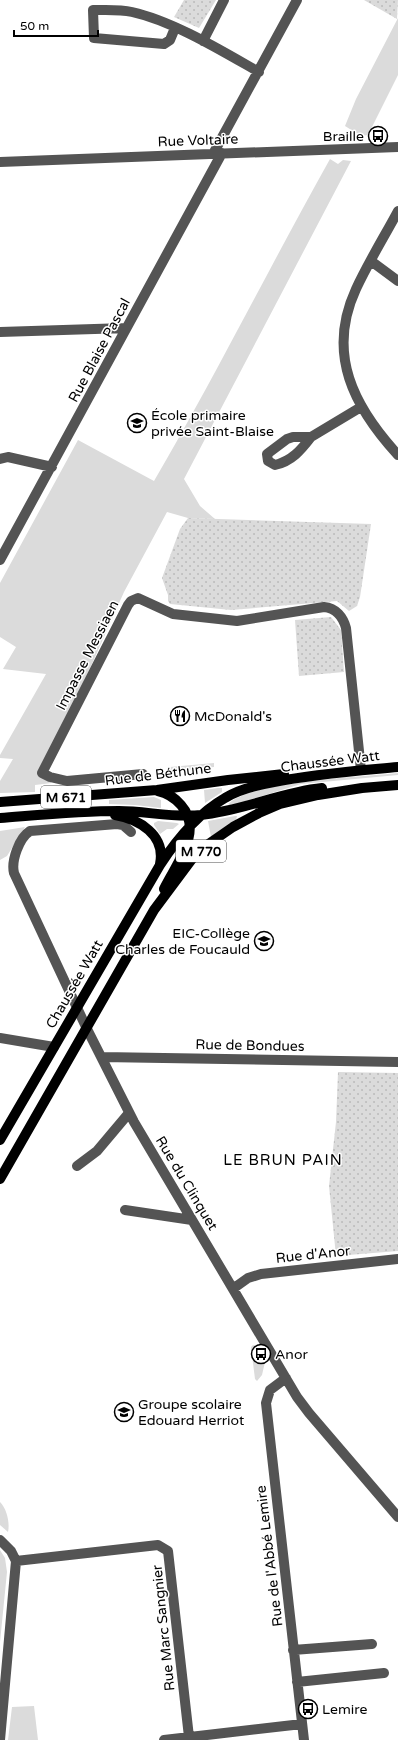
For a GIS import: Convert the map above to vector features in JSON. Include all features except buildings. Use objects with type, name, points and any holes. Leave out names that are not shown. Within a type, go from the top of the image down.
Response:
[{"type":"main road","name":"Chaussée Watt","points":[[0,1140],[160,865],[189,821],[201,815],[225,798],[263,784],[320,774],[398,767]]},
{"type":"main road","name":"Rue de Béthune","points":[[0,802],[157,790],[265,776],[320,774]]},
{"type":"main road","name":"Chaussée Watt","points":[[201,815],[237,809],[300,791],[398,785]]},
{"type":"main road","name":"Chaussée Watt","points":[[154,910],[192,859],[219,836],[244,821],[288,801],[362,788]]},
{"type":"main road","points":[[157,790],[167,794],[177,801],[189,821]]},
{"type":"main road","name":"M 671","points":[[0,818],[87,812],[130,811],[189,821]]},
{"type":"main road","name":"M 671","points":[[87,812],[131,819],[147,828],[156,838],[161,850],[160,865]]},
{"type":"main road","name":"Chaussée Watt","points":[[0,1179],[154,910],[183,853],[189,821]]},
{"type":"street","points":[[203,41],[224,0]]},
{"type":"street","name":"Rue Blaise Pascal","points":[[0,560],[52,467],[126,328],[297,0]]},
{"type":"street","points":[[175,28],[170,40],[164,44],[94,38],[92,10],[132,12],[153,19],[175,28],[203,41],[259,72]]},
{"type":"street","name":"Rue Voltaire","points":[[0,162],[398,147]]},
{"type":"street","points":[[398,211],[355,290],[349,308],[343,340],[345,367],[361,407],[375,428],[398,455]]},
{"type":"street","points":[[371,261],[398,281]]},
{"type":"street","points":[[0,332],[126,328]]},
{"type":"street","points":[[311,437],[361,407]]},
{"type":"street","points":[[0,458],[8,457],[52,467]]},
{"type":"street","name":"Impasse Messiaen","points":[[143,774],[67,781],[50,777],[42,773],[128,605],[131,600],[138,598],[173,614],[237,621],[324,607],[338,612],[342,617],[346,628],[361,770]]},
{"type":"street","name":"Rue du Clinquet","points":[[131,832],[123,825],[117,824],[33,830],[26,834],[14,858],[14,873],[87,1029],[130,1113],[286,1378],[309,1413],[398,1517]]},
{"type":"street","points":[[0,1038],[54,1047]]},
{"type":"street","name":"Rue de Bondues","points":[[102,1057],[398,1062]]},
{"type":"street","points":[[77,1166],[97,1151],[130,1113]]},
{"type":"street","points":[[125,1210],[192,1220]]},
{"type":"street","name":"Rue d'Anor","points":[[234,1288],[248,1278],[268,1273],[398,1260]]},
{"type":"street","name":"Rue de l'Abbé Lemire","points":[[286,1378],[270,1390],[266,1403],[304,1740]]},
{"type":"street","points":[[0,1540],[11,1551],[16,1561],[0,1740]]},
{"type":"street","name":"Rue Marc Sangnier","points":[[16,1561],[158,1545],[168,1551],[190,1737]]},
{"type":"street","points":[[294,1650],[372,1644]]},
{"type":"street","points":[[297,1682],[384,1673]]},
{"type":"street","points":[[164,1740],[302,1724]]},
{"type":"shaded area","points":[[184,0],[216,0],[199,28],[174,17]]},
{"type":"shaded area","points":[[364,0],[398,0],[397,19]]},
{"type":"shaded area","points":[[398,18],[398,75],[368,135],[361,136],[345,126],[356,99]]},
{"type":"shaded area","points":[[330,159],[338,164],[343,160],[351,161],[184,479],[200,506],[215,519],[188,518],[167,512],[124,592],[91,666],[38,773],[52,783],[35,785],[35,792],[0,793],[0,781],[13,759],[0,758],[0,755],[46,674],[3,669],[16,647],[0,637],[0,583],[78,440],[154,481]]},
{"type":"shaded area","points":[[188,518],[371,524],[360,597],[357,606],[349,611],[337,601],[231,610],[170,604],[162,578],[180,529]]},
{"type":"shaded area","points":[[331,617],[341,630],[344,672],[299,676],[295,620]]},
{"type":"shaded area","points":[[214,763],[214,767],[170,772],[170,767]]},
{"type":"shaded area","points":[[398,773],[398,775],[301,784],[236,804],[228,804],[240,796],[283,785],[308,781]]},
{"type":"shaded area","points":[[222,788],[222,792],[205,803],[204,790]]},
{"type":"shaded area","points":[[154,797],[161,800],[161,808],[109,804],[109,800]]},
{"type":"shaded area","points":[[237,816],[236,820],[211,837],[208,821]]},
{"type":"shaded area","points":[[158,821],[179,824],[173,829],[167,829],[160,834],[154,825],[154,823]]},
{"type":"shaded area","points":[[25,827],[7,856],[0,860],[0,831]]},
{"type":"shaded area","points":[[338,1072],[398,1073],[398,1251],[336,1256],[329,1186],[336,1122]]},
{"type":"shaded area","points":[[253,1345],[265,1362],[262,1375],[257,1381],[255,1379],[251,1347]]},
{"type":"shaded area","points":[[0,1502],[7,1516],[9,1524],[8,1532],[0,1525]]},
{"type":"shaded area","points":[[0,1550],[5,1558],[7,1572],[0,1642]]},
{"type":"shaded area","points":[[34,1706],[38,1740],[8,1740],[12,1707]]},
{"type":"place","name":"Braille","points":[[378,136]]},
{"type":"place","name":"École primaire privée Saint-Blaise","points":[[137,423]]},
{"type":"place","name":"McDonald's","points":[[180,716]]},
{"type":"place","name":"EIC-Collège Charles de Foucauld","points":[[264,941]]},
{"type":"place","name":"Anor","points":[[261,1354]]},
{"type":"place","name":"Groupe scolaire Edouard Herriot","points":[[124,1412]]},
{"type":"place","name":"Lemire","points":[[308,1709]]},
{"type":"district","name":"LE BRUN PAIN","points":[[283,1160]]}]
